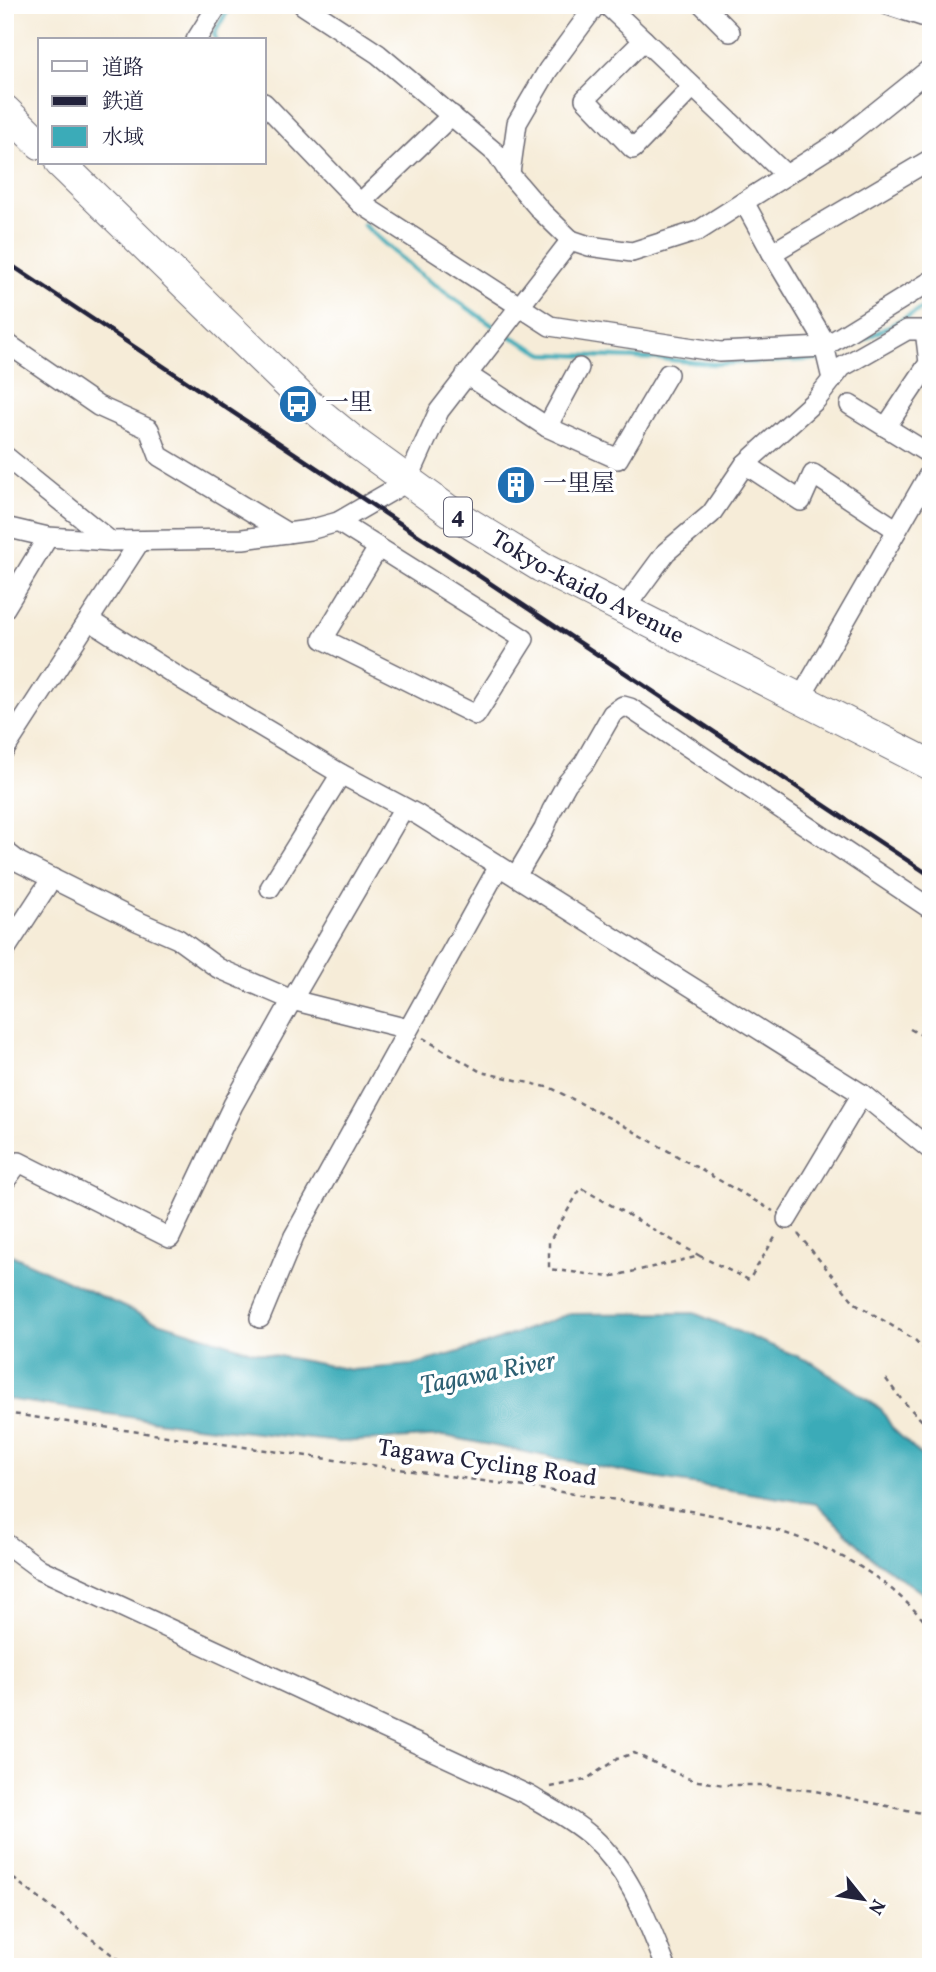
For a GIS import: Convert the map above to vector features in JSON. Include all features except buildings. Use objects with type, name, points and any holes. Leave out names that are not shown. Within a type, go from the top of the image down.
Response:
[{"type":"highway","points":[[5,110],[38,142]]},
{"type":"highway","name":"Tokyo-kaido Avenue","points":[[61,164],[306,402],[407,482],[541,567],[931,765]]},
{"type":"street","points":[[201,38],[218,5]]},
{"type":"street","points":[[303,5],[378,54],[497,153],[542,212],[571,240],[589,246],[632,252],[698,231],[840,141],[931,68]]},
{"type":"street","points":[[510,173],[517,123],[548,70],[596,5]]},
{"type":"street","points":[[607,5],[786,175]]},
{"type":"street","points":[[703,5],[730,32]]},
{"type":"street","points":[[888,5],[931,19]]},
{"type":"street","points":[[644,40],[585,99],[633,149],[693,86]]},
{"type":"street","points":[[266,105],[360,203],[550,326],[720,352],[825,349],[931,281]]},
{"type":"street","points":[[360,203],[452,115]]},
{"type":"street","points":[[772,253],[931,159]]},
{"type":"street","points":[[744,202],[822,337],[832,376]]},
{"type":"street","points":[[5,527],[48,537],[140,541],[243,539],[338,522],[407,482],[439,411],[571,240]]},
{"type":"street","points":[[624,609],[666,552],[710,514],[745,464],[816,400],[832,376],[842,367],[907,330],[928,330],[929,363],[886,427]]},
{"type":"street","points":[[5,342],[98,406],[149,429],[159,456],[287,533]]},
{"type":"street","points":[[547,427],[579,368]]},
{"type":"street","points":[[466,374],[547,427],[618,460],[668,374]]},
{"type":"street","points":[[850,405],[931,455]]},
{"type":"street","points":[[5,456],[110,541]]},
{"type":"street","points":[[745,464],[801,500],[813,474],[897,530]]},
{"type":"street","points":[[800,699],[931,471]]},
{"type":"street","points":[[338,522],[524,639],[476,715],[323,639],[378,548]]},
{"type":"street","points":[[5,608],[48,537]]},
{"type":"street","points":[[5,749],[140,541]]},
{"type":"street","points":[[89,620],[183,680],[341,774],[418,815],[516,876],[862,1094],[931,1150]]},
{"type":"street","points":[[516,876],[567,783],[584,763],[616,709],[623,706],[631,708],[931,909]]},
{"type":"street","points":[[270,888],[341,774]]},
{"type":"street","points":[[5,1181],[19,1162],[170,1238],[233,1105],[403,809]]},
{"type":"street","points":[[5,851],[19,862],[178,939],[218,968],[292,1000],[408,1029]]},
{"type":"street","points":[[260,1318],[294,1236],[499,866]]},
{"type":"street","points":[[5,950],[52,878]]},
{"type":"street","points":[[787,1219],[862,1094]]},
{"type":"street","points":[[5,1543],[40,1569],[528,1796],[591,1836],[624,1873],[666,1967]]},
{"type":"path","points":[[408,1029],[481,1072],[551,1088],[621,1124],[787,1219],[855,1303],[915,1340],[931,1356]]},
{"type":"path","points":[[910,1029],[931,1040]]},
{"type":"path","points":[[700,1256],[609,1277],[549,1269],[549,1242],[582,1188],[700,1256],[749,1280],[787,1219]]},
{"type":"path","points":[[886,1379],[931,1430]]},
{"type":"path","name":"Tagawa Cycling Road","points":[[5,1413],[659,1506],[754,1522],[824,1546],[854,1562],[880,1579],[931,1629]]},
{"type":"path","points":[[528,1796],[542,1789],[585,1780],[609,1763],[634,1754],[698,1781],[815,1791],[931,1815]]},
{"type":"path","points":[[5,1872],[119,1960],[162,1967]]},
{"type":"water","name":"Tagawa River","points":[[5,1252],[152,1320],[252,1351],[352,1370],[413,1365],[484,1345],[569,1314],[694,1313],[813,1363],[881,1409],[893,1429],[931,1465],[931,1599],[871,1557],[817,1504],[654,1478],[445,1436],[339,1442],[177,1424],[5,1399]]},
{"type":"waterway","points":[[215,38],[214,34],[231,5]]},
{"type":"waterway","points":[[364,225],[417,272],[496,328]]},
{"type":"waterway","points":[[833,356],[931,304]]},
{"type":"waterway","points":[[506,334],[544,354],[714,364],[821,359]]},
{"type":"railway","points":[[5,261],[931,876]]},
{"type":"place","name":"一里","points":[[298,404]]},
{"type":"place","name":"一里屋","points":[[516,485]]}]
